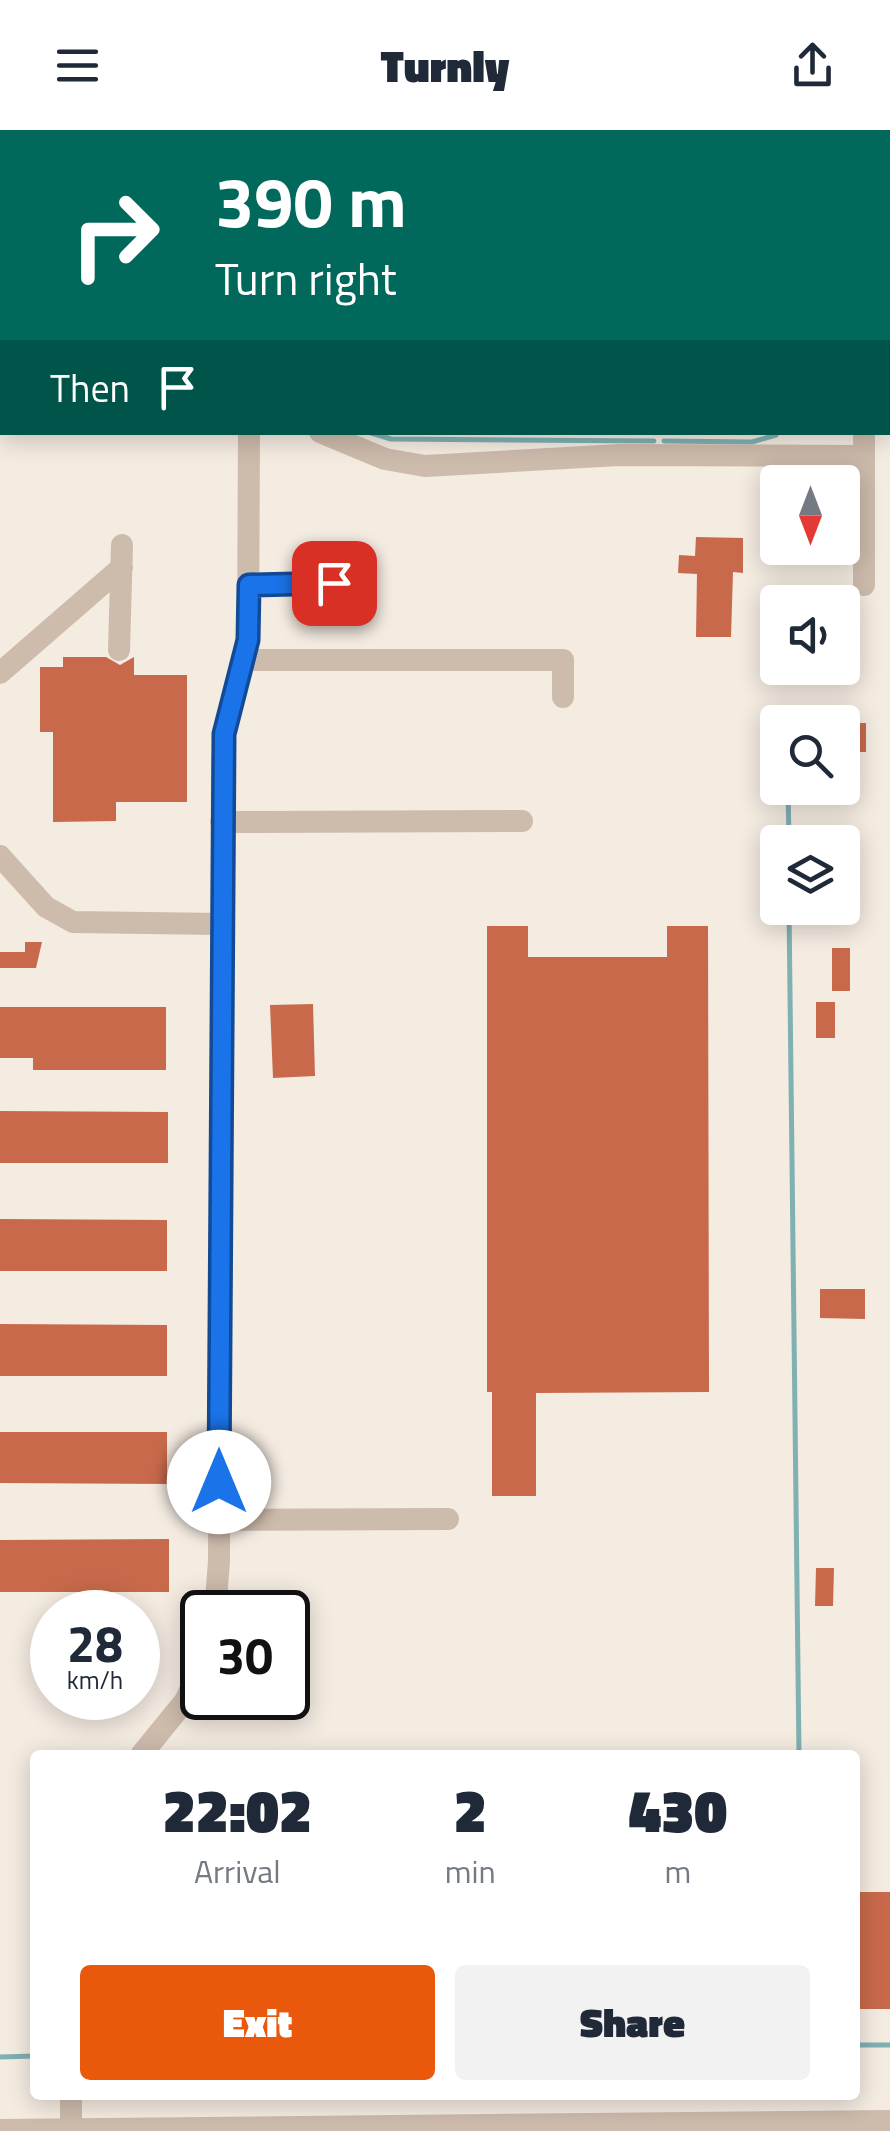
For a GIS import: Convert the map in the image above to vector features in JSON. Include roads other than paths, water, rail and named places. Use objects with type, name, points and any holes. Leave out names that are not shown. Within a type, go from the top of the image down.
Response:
[{"type":"street","points":[[216,1590],[221,822],[224,734],[244,660],[249,585],[249,435]]},
{"type":"street","points":[[327,435],[384,459],[425,466],[864,444],[864,585]]},
{"type":"street","points":[[0,673],[122,556],[120,650]]},
{"type":"street","points":[[249,585],[334,583]]},
{"type":"street","points":[[244,660],[563,660],[563,696]]},
{"type":"street","points":[[221,822],[522,820]]},
{"type":"street","points":[[0,856],[58,918],[73,922],[220,924]]},
{"type":"street","points":[[219,1520],[448,1519]]},
{"type":"street","points":[[145,1750],[180,1706]]},
{"type":"street","points":[[70,2129],[71,2100]]},
{"type":"street","points":[[2,2130],[890,2121]]},
{"type":"waterway","points":[[378,435],[391,439],[654,441]]},
{"type":"waterway","points":[[664,441],[752,442],[776,435]]},
{"type":"waterway","points":[[788,805],[789,825]]},
{"type":"waterway","points":[[789,925],[799,1750]]},
{"type":"waterway","points":[[860,2045],[890,2045]]},
{"type":"waterway","points":[[0,2057],[30,2056]]}]
